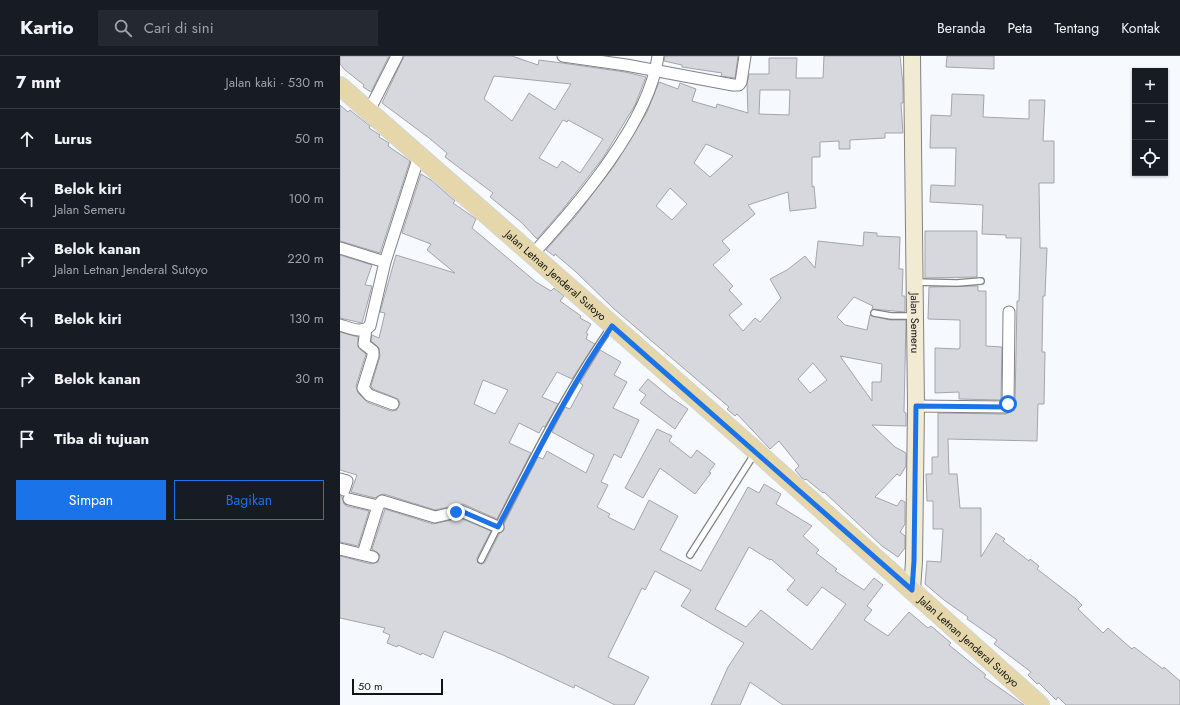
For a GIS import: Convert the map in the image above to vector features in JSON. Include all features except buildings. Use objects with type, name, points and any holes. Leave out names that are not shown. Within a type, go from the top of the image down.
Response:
[{"type":"main road","name":"Jalan Letnan Jenderal Sutoyo","points":[[340,86],[912,590],[1035,703]]},
{"type":"street","points":[[369,111],[397,56]]},
{"type":"street","points":[[563,56],[596,60],[656,72],[736,85],[740,84],[742,79],[745,56]]},
{"type":"street","points":[[532,255],[569,213],[612,156],[642,108],[656,72],[658,56]]},
{"type":"street","name":"Jalan Semeru","points":[[912,56],[916,406],[912,590]]},
{"type":"street","points":[[393,404],[369,395],[363,388],[373,356],[373,351],[364,344],[366,329],[372,322],[385,262],[419,156]]},
{"type":"street","points":[[340,248],[385,262]]},
{"type":"street","points":[[916,406],[1006,407],[1008,404],[1009,312]]},
{"type":"street","points":[[340,325],[359,330],[366,329]]},
{"type":"street","points":[[340,479],[347,481],[347,494],[378,506]]},
{"type":"street","points":[[340,549],[368,556],[378,506],[382,501],[435,517],[461,511],[498,527]]},
{"type":"lane","points":[[915,282],[957,283],[981,281]]},
{"type":"lane","points":[[874,312],[891,316],[915,317]]},
{"type":"lane","points":[[481,560],[547,432],[589,358],[612,326]]},
{"type":"lane","points":[[690,555],[756,452]]},
{"type":"route","points":[[456,512],[461,511],[498,527],[547,432],[589,358],[612,326],[912,590],[914,561],[916,406],[1006,407],[1008,404]]}]
